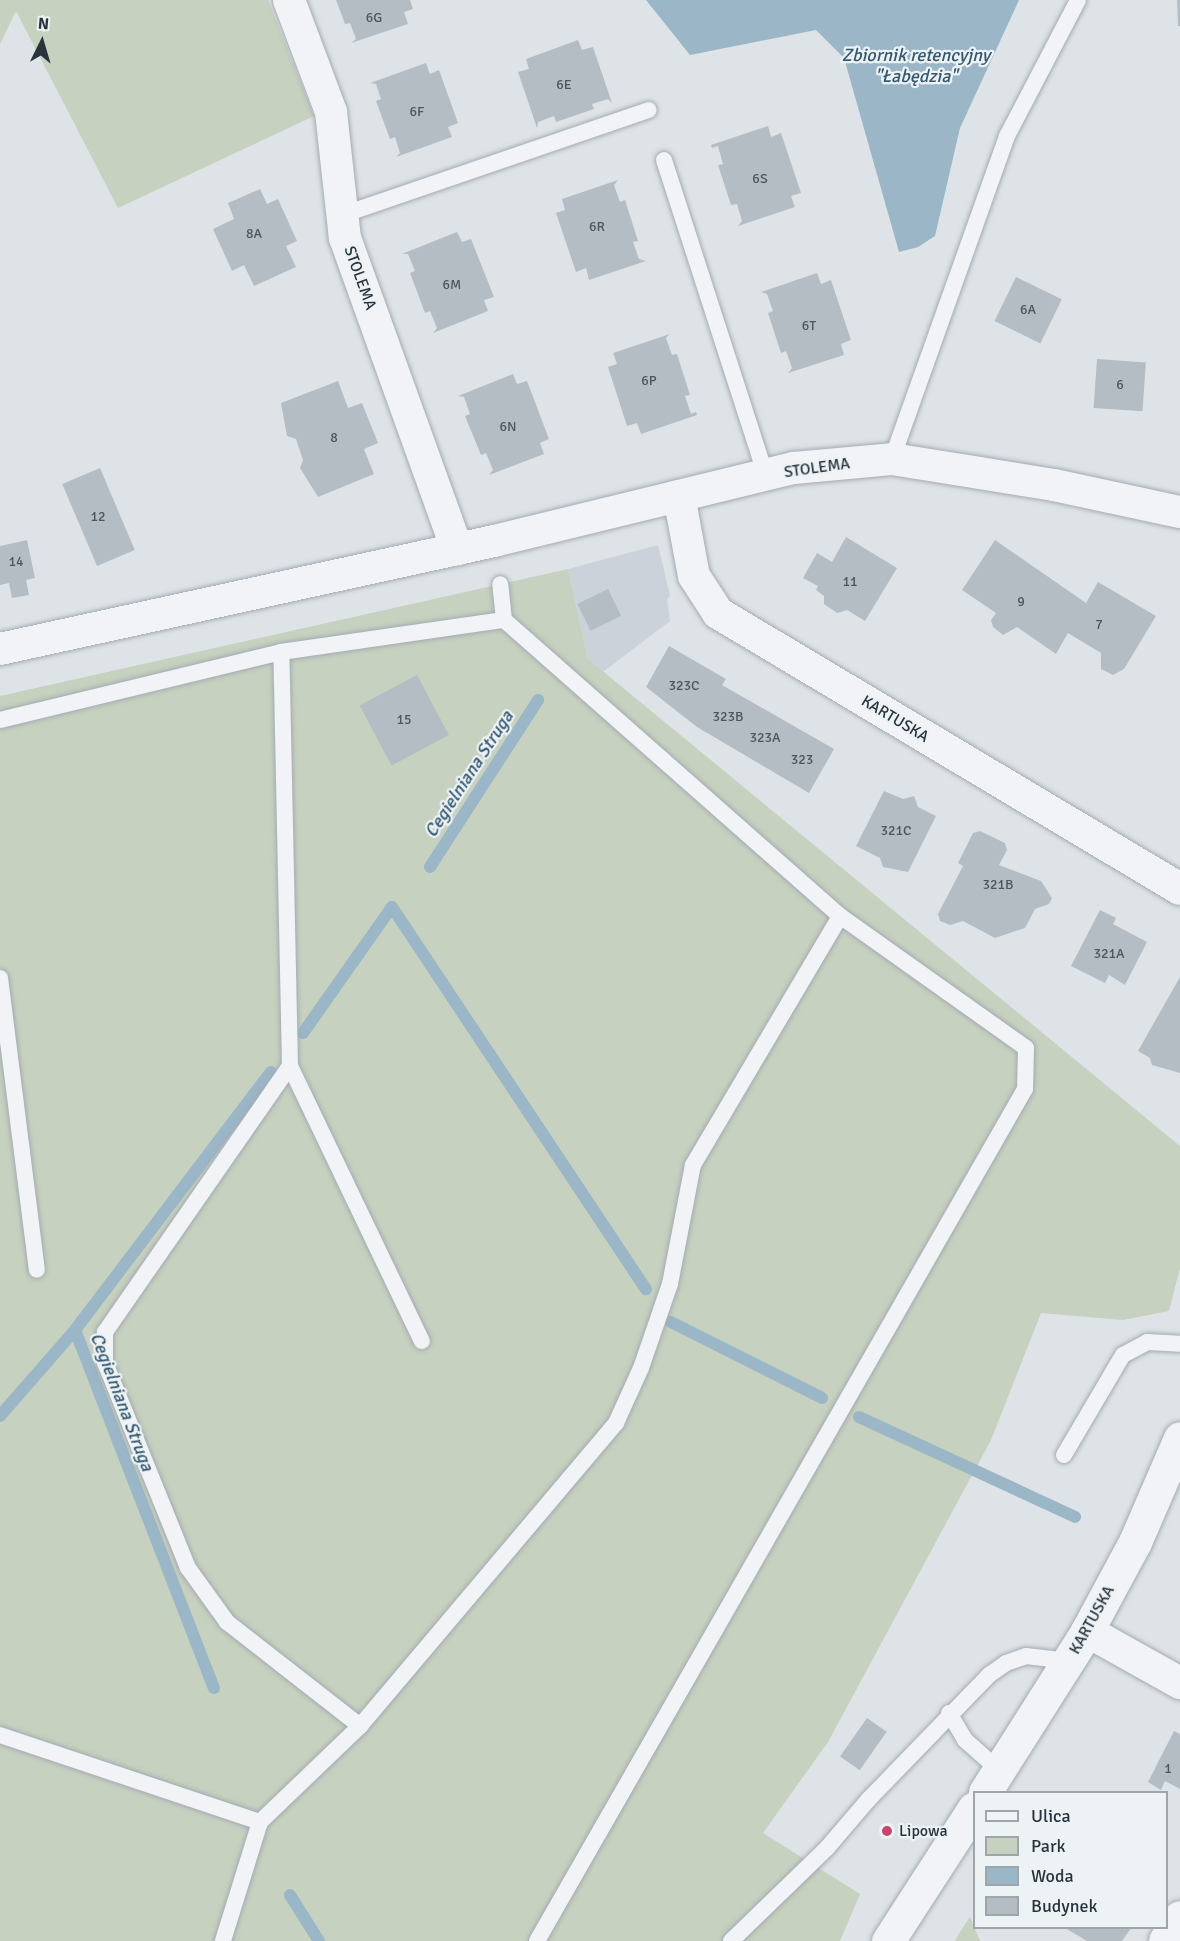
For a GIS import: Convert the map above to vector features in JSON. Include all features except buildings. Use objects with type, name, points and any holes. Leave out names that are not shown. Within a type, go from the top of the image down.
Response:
[{"type":"street","name":"STOLEMA","points":[[289,0],[331,112],[345,238],[457,549]]},
{"type":"street","name":"STOLEMA","points":[[0,649],[457,549],[794,468],[892,459],[1054,485],[1180,512]]},
{"type":"street","name":"KARTUSKA","points":[[679,496],[694,576],[718,613],[1180,889]]},
{"type":"street","name":"KARTUSKA","points":[[992,1781],[1087,1631],[1135,1542],[1180,1438]]},
{"type":"street","points":[[1087,1631],[1180,1683]]},
{"type":"street","points":[[888,1941],[973,1811]]},
{"type":"street","points":[[1165,1941],[1180,1917]]},
{"type":"lane","points":[[892,459],[1007,136],[1078,0]]},
{"type":"lane","points":[[342,215],[648,110]]},
{"type":"lane","points":[[664,160],[766,476]]},
{"type":"lane","points":[[500,584],[504,620],[840,916],[1026,1048],[1025,1089],[537,1941]]},
{"type":"lane","points":[[0,720],[281,652],[504,620]]},
{"type":"lane","points":[[281,652],[290,1066],[422,1341]]},
{"type":"lane","points":[[223,1941],[260,1822],[360,1726],[616,1423],[641,1368],[670,1284],[693,1165],[840,916]]},
{"type":"lane","points":[[0,978],[37,1270]]},
{"type":"lane","points":[[290,1066],[120,1307],[105,1332],[105,1363],[188,1568],[227,1622],[360,1726]]},
{"type":"lane","points":[[1064,1455],[1123,1355],[1147,1341],[1180,1344]]},
{"type":"lane","points":[[731,1941],[827,1848],[950,1713],[1006,1663],[1026,1656],[1069,1660]]},
{"type":"lane","points":[[950,1713],[992,1781]]},
{"type":"lane","points":[[0,1735],[260,1822]]},
{"type":"shaded area","points":[[658,545],[670,596],[667,599],[670,621],[603,672],[588,659],[568,569]]},
{"type":"green space","points":[[0,0],[268,0],[314,116],[118,208],[16,11],[0,44]]},
{"type":"green space","points":[[568,569],[588,659],[1180,1146],[1180,1268],[1169,1311],[1123,1320],[1041,1313],[991,1440],[828,1742],[763,1833],[860,1894],[840,1941],[0,1941],[0,696]]},
{"type":"green space","points":[[970,1917],[973,1929],[980,1941],[955,1941]]},
{"type":"water","name":"Zbiornik retencyjny \"Łabędzia\"","points":[[646,0],[1019,0],[960,128],[935,236],[918,247],[899,252],[844,58],[816,30],[690,55]]},
{"type":"waterway","name":"Cegielniana Struga","points":[[430,867],[538,700]]},
{"type":"waterway","points":[[303,1033],[392,907],[646,1289]]},
{"type":"waterway","name":"Cegielniana Struga","points":[[0,1416],[75,1330],[271,1072]]},
{"type":"waterway","points":[[671,1322],[822,1398]]},
{"type":"waterway","name":"Cegielniana Struga","points":[[75,1330],[214,1688]]},
{"type":"waterway","points":[[859,1417],[1075,1517]]},
{"type":"waterway","name":"Cegielniana Struga","points":[[290,1895],[319,1941]]},
{"type":"place","name":"Lipowa","points":[[887,1831]]}]
